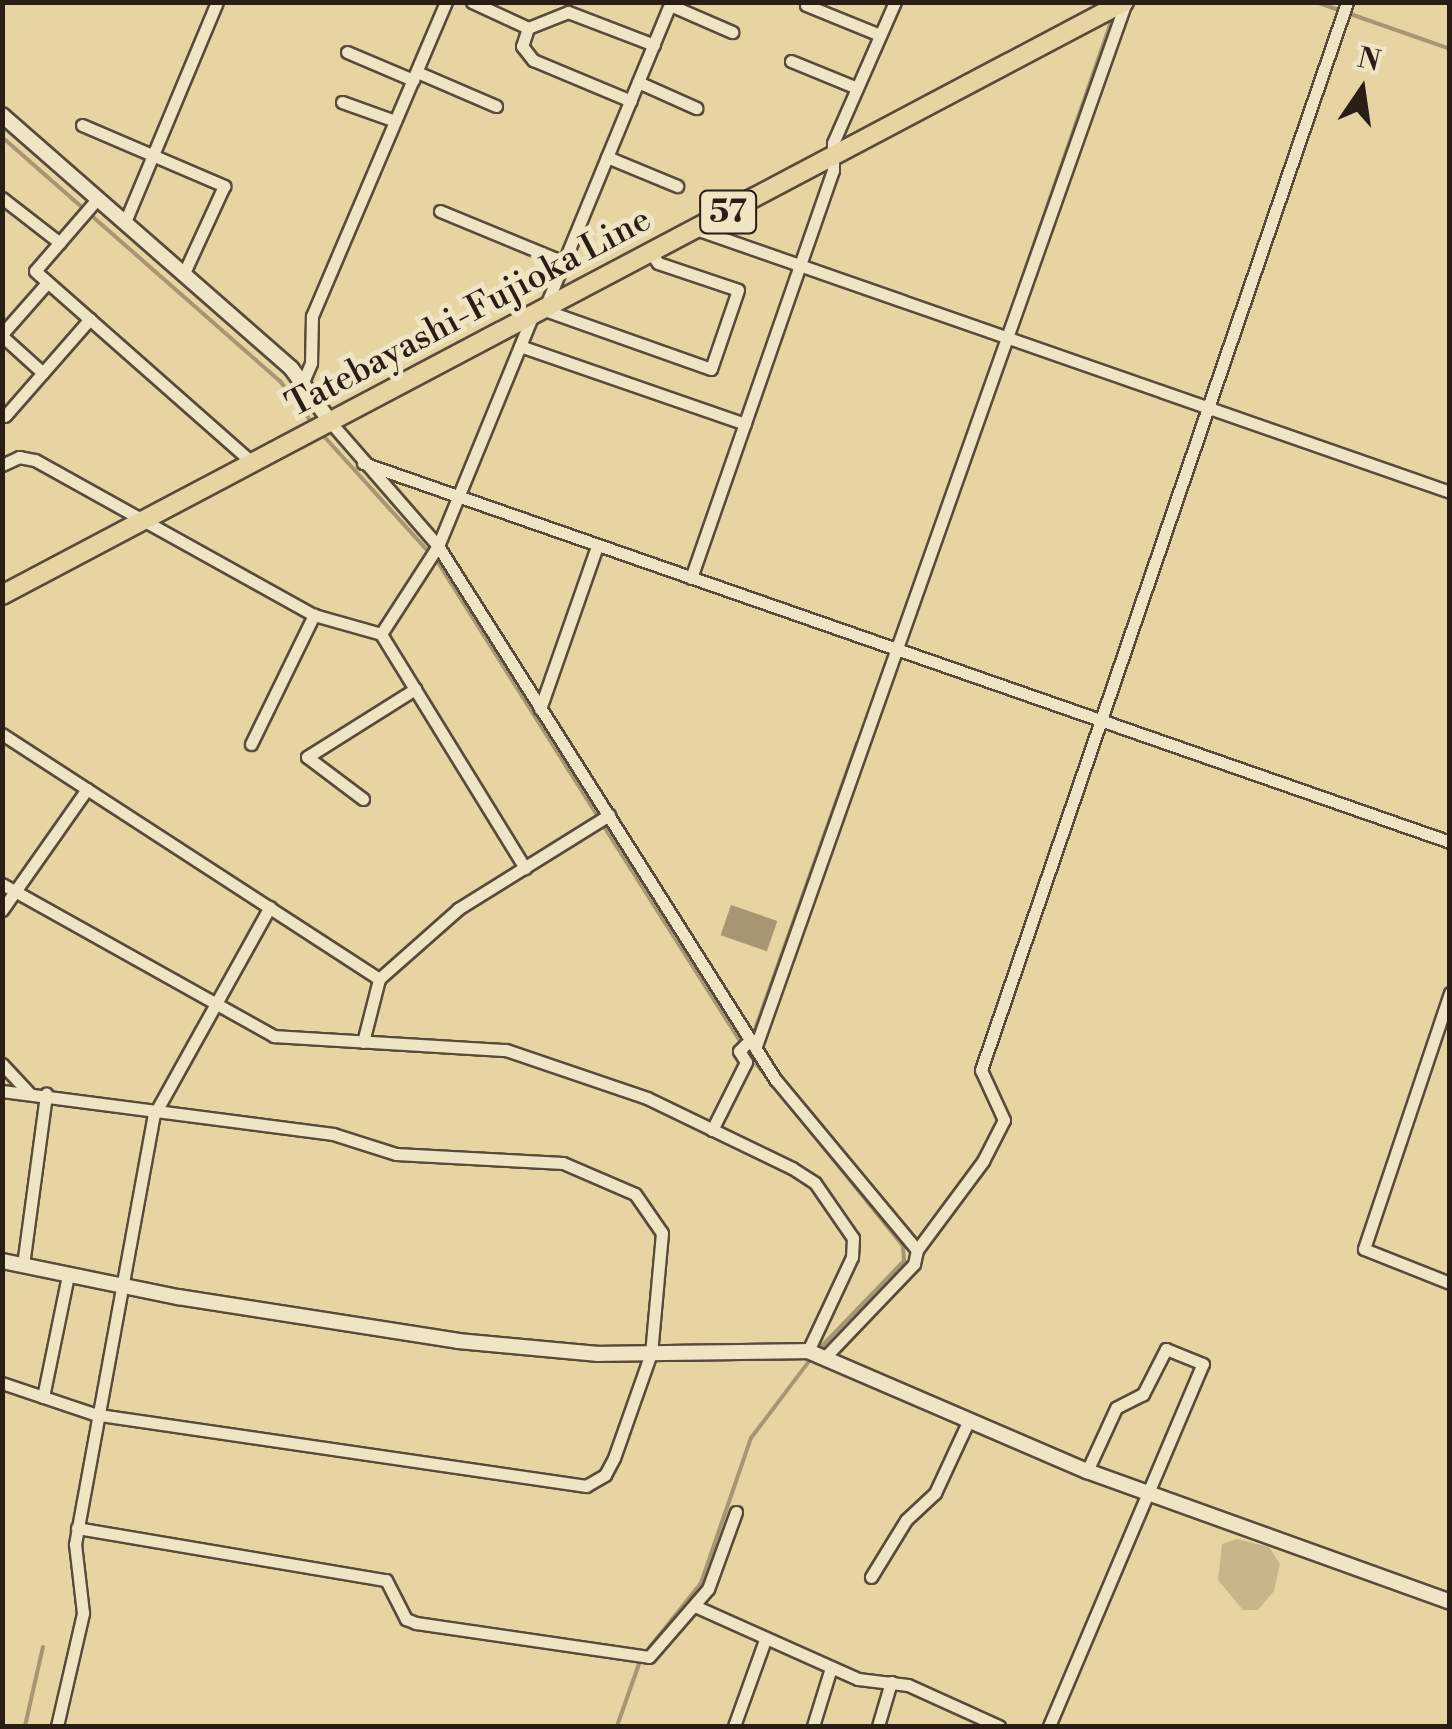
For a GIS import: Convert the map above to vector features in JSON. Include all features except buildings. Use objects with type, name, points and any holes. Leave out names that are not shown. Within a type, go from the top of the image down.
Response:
[{"type":"main road","name":"Tatebayashi-Fujioka Line","points":[[2,595],[1125,2]]},
{"type":"street","points":[[125,222],[218,2]]},
{"type":"street","points":[[303,382],[311,363],[312,316],[446,2]]},
{"type":"street","points":[[472,2],[528,28],[568,12],[654,45]]},
{"type":"street","points":[[691,578],[857,88],[894,2]]},
{"type":"street","points":[[712,1130],[746,1062],[739,1051],[753,1042],[894,647],[1010,340],[1125,2]]},
{"type":"street","points":[[826,1356],[914,1264],[918,1250],[983,1161],[1004,1120],[981,1070],[1347,3]]},
{"type":"street","points":[[381,634],[438,546],[520,346],[564,262],[671,4],[732,32]]},
{"type":"street","points":[[806,5],[880,35]]},
{"type":"street","points":[[528,28],[522,46],[534,60],[630,101]]},
{"type":"street","points":[[347,52],[496,106]]},
{"type":"street","points":[[791,61],[857,88]]},
{"type":"street","points":[[638,82],[696,108]]},
{"type":"street","points":[[342,102],[396,121]]},
{"type":"street","points":[[2,115],[303,382],[363,464],[438,546],[774,1079],[918,1250]]},
{"type":"street","points":[[82,125],[224,186],[184,273]]},
{"type":"street","points":[[608,157],[677,186]]},
{"type":"street","points":[[2,198],[60,242]]},
{"type":"street","points":[[98,198],[35,271],[254,464]]},
{"type":"street","points":[[440,211],[564,262]]},
{"type":"street","points":[[696,230],[1450,492]]},
{"type":"street","points":[[538,314],[711,369],[738,290],[658,263],[651,253]]},
{"type":"street","points":[[43,373],[2,335],[47,282]]},
{"type":"street","points":[[5,416],[90,319]]},
{"type":"street","points":[[520,346],[744,424]]},
{"type":"street","points":[[2,465],[19,456],[34,460],[314,615],[381,634],[525,868]]},
{"type":"street","points":[[363,464],[1450,842]]},
{"type":"street","points":[[540,709],[597,546]]},
{"type":"street","points":[[251,744],[314,615]]},
{"type":"street","points":[[363,799],[307,757],[415,689]]},
{"type":"street","points":[[2,734],[379,979]]},
{"type":"street","points":[[2,910],[87,788]]},
{"type":"street","points":[[363,1042],[379,979],[458,909],[609,814]]},
{"type":"street","points":[[2,884],[274,1036],[506,1050],[648,1098],[816,1183],[844,1216],[852,1257],[808,1351]]},
{"type":"street","points":[[57,1726],[84,1612],[77,1528],[154,1115],[270,907]]},
{"type":"street","points":[[1450,994],[1364,1249],[1450,1283]]},
{"type":"street","points":[[2,1064],[28,1092]]},
{"type":"street","points":[[2,1091],[46,1094],[154,1115],[332,1134],[396,1154],[529,1157],[612,1179],[643,1201],[662,1233],[651,1353],[614,1458],[605,1475],[586,1486],[97,1415],[2,1383]]},
{"type":"street","points":[[23,1265],[46,1094]]},
{"type":"street","points":[[2,1262],[122,1286],[458,1341],[598,1354],[808,1351],[1088,1471],[1450,1602]]},
{"type":"street","points":[[42,1397],[68,1276]]},
{"type":"street","points":[[1048,1726],[1150,1495],[1202,1364],[1166,1348],[1143,1394],[1116,1408],[1088,1471]]},
{"type":"street","points":[[870,1577],[906,1520],[935,1493],[968,1422]]},
{"type":"street","points":[[77,1528],[386,1580],[406,1619],[416,1623],[649,1658],[697,1608],[716,1576],[736,1512]]},
{"type":"street","points":[[697,1608],[831,1668],[892,1682],[1000,1726]]},
{"type":"street","points":[[734,1726],[765,1640]]},
{"type":"street","points":[[813,1726],[831,1668]]},
{"type":"street","points":[[878,1726],[892,1682]]},
{"type":"shaded area","points":[[731,905],[777,921],[767,951],[721,935]]},
{"type":"shaded area","points":[[1237,1539],[1269,1547],[1280,1564],[1274,1591],[1258,1610],[1243,1610],[1218,1580],[1222,1544]]},
{"type":"waterway","points":[[1316,2],[1450,49]]},
{"type":"waterway","points":[[1021,282],[1113,16]]},
{"type":"waterway","points":[[2,137],[280,381],[314,425]]},
{"type":"waterway","points":[[320,432],[437,561],[598,817]]},
{"type":"waterway","points":[[753,1035],[857,743]]},
{"type":"waterway","points":[[603,825],[749,1055],[903,1246],[904,1261],[819,1349]]},
{"type":"waterway","points":[[645,1653],[701,1583],[751,1438],[813,1356]]},
{"type":"waterway","points":[[25,1726],[43,1647]]},
{"type":"waterway","points":[[617,1726],[640,1661]]}]
